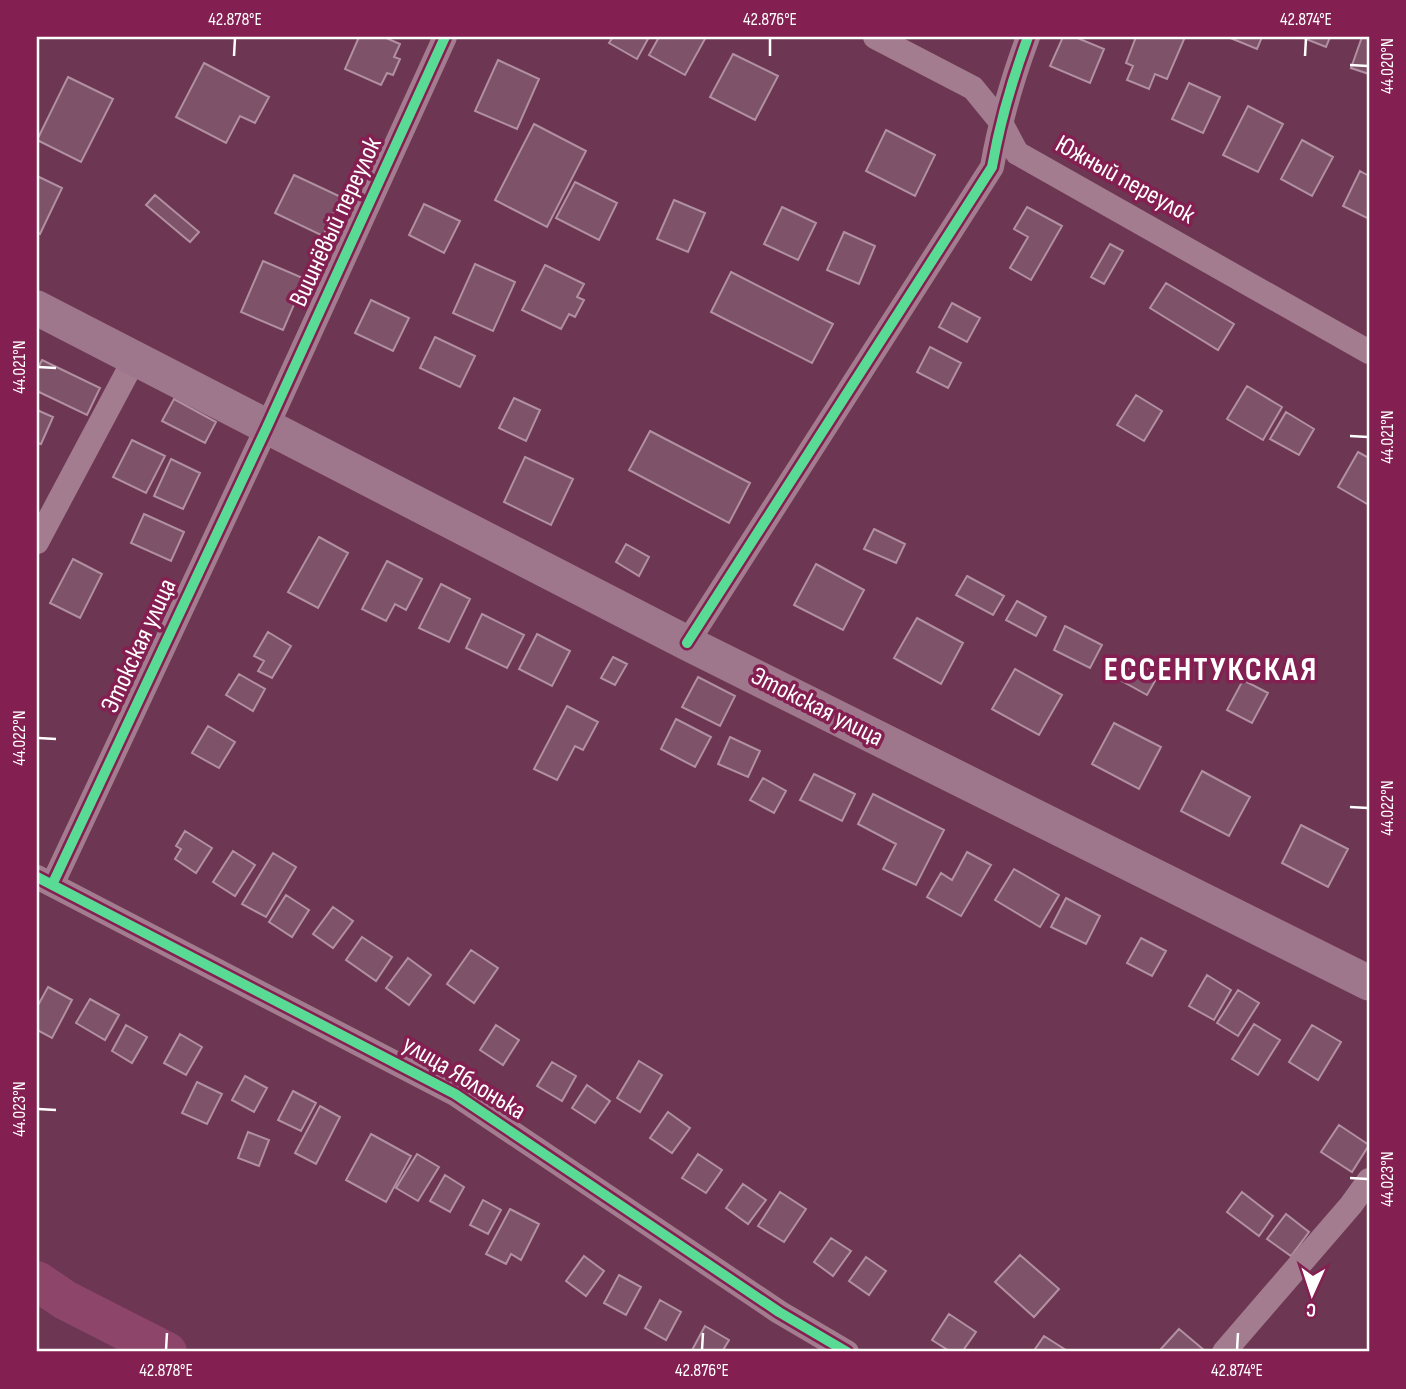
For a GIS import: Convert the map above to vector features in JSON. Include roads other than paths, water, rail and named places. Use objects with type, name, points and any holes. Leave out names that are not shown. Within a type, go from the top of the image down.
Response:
[{"type":"main road","name":"Этокская улица","points":[[37,308],[687,643],[1369,983]]},
{"type":"street","name":"Вишнёвый переулок","points":[[267,427],[445,37]]},
{"type":"street","name":"Южный переулок","points":[[875,37],[973,88],[1000,121],[1017,153],[1369,352]]},
{"type":"street","points":[[687,643],[992,167],[1000,121],[1028,37]]},
{"type":"street","points":[[37,542],[135,358]]},
{"type":"street","name":"Этокская улица","points":[[44,881],[267,427]]},
{"type":"street","name":"улица Яблонька","points":[[44,881],[455,1094],[779,1312],[847,1352]]},
{"type":"street","points":[[1224,1352],[1351,1205],[1369,1180]]},
{"type":"waterway","points":[[37,1281],[65,1300],[167,1352]]},
{"type":"district","name":"ЕССЕНТУКСКАЯ","points":[[1211,670]]}]
